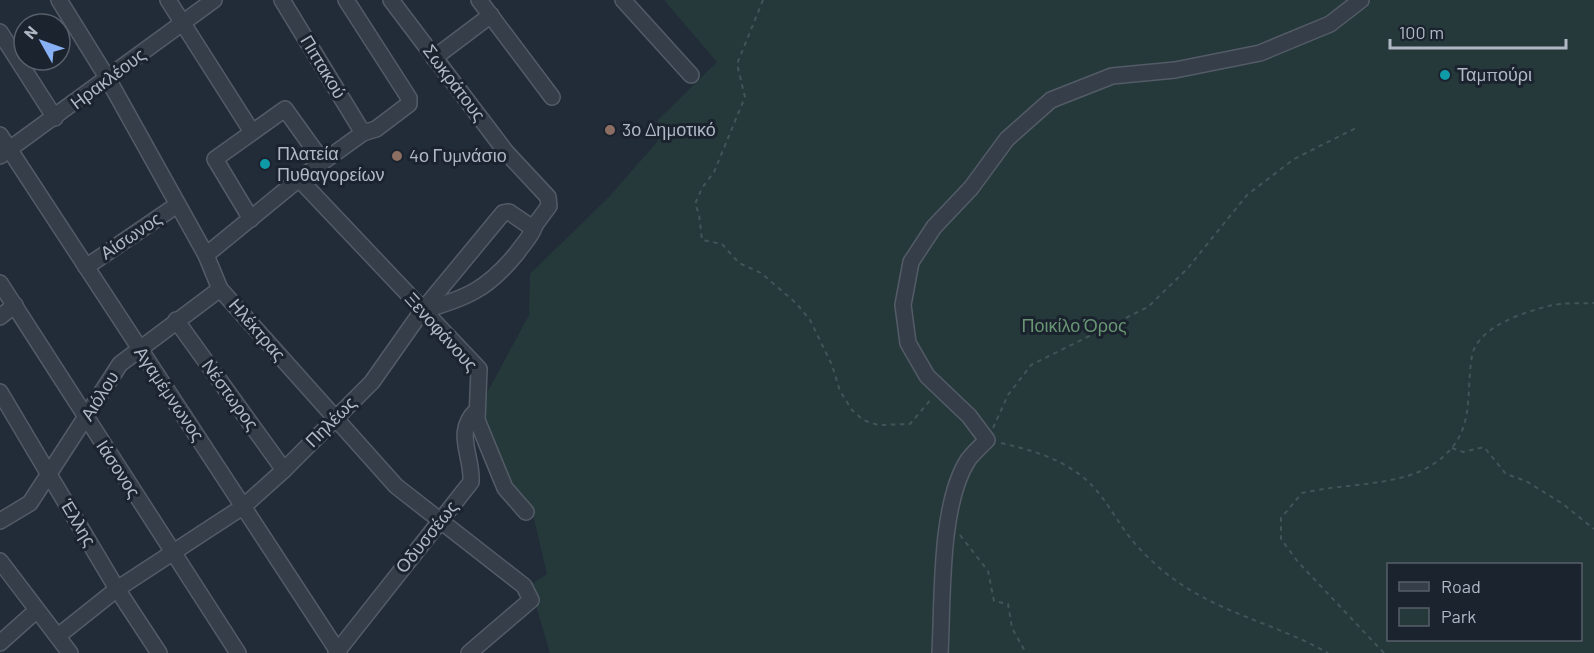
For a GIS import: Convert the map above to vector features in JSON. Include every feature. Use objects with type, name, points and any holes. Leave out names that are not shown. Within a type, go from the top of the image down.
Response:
[{"type":"street","name":"Ηλέκτρας","points":[[59,0],[108,79],[206,255],[220,289],[374,464],[438,522],[524,586],[531,600],[469,653]]},
{"type":"street","points":[[168,0],[252,132]]},
{"type":"street","name":"Ηρακλέους","points":[[5,152],[55,118],[214,0]]},
{"type":"street","name":"Πιττακού","points":[[282,0],[363,133]]},
{"type":"street","points":[[206,255],[299,179],[363,133],[376,129],[409,104],[409,98],[346,0]]},
{"type":"street","name":"Σωκράτους","points":[[391,0],[506,152],[548,197],[549,206],[535,225]]},
{"type":"street","points":[[623,0],[691,75]]},
{"type":"street","points":[[940,653],[949,525],[955,491],[968,460],[987,440],[969,416],[927,376],[908,343],[903,304],[911,262],[934,227],[970,188],[1007,139],[1051,100],[1112,76],[1175,70],[1260,53],[1330,24],[1361,0]]},
{"type":"street","points":[[434,58],[486,5],[552,97]]},
{"type":"street","points":[[0,32],[55,118]]},
{"type":"street","points":[[251,219],[215,159],[285,109],[323,162]]},
{"type":"street","name":"Αγαμέμνωνος","points":[[0,135],[5,152],[86,267],[338,652]]},
{"type":"street","name":"Ξενοφάνους","points":[[299,179],[479,369],[477,420],[505,488],[526,512]]},
{"type":"street","name":"Αίσωνος","points":[[86,267],[177,205]]},
{"type":"street","name":"Πηλέως","points":[[58,636],[117,590],[244,506],[284,470],[372,382],[422,311],[503,213],[509,212],[528,225],[535,225]]},
{"type":"street","points":[[422,311],[480,290],[500,274],[530,237],[535,225]]},
{"type":"street","name":"Ιάσονος","points":[[0,283],[238,653]]},
{"type":"street","name":"Αιόλου","points":[[0,521],[30,503],[120,364],[220,289]]},
{"type":"street","points":[[0,317],[15,305]]},
{"type":"street","name":"Νέστωρος","points":[[176,320],[284,470]]},
{"type":"street","name":"Έλλης","points":[[0,392],[117,590],[159,653]]},
{"type":"street","name":"Οδυσσέως","points":[[338,652],[471,482],[464,439],[466,424],[477,410]]},
{"type":"street","points":[[0,561],[70,653]]},
{"type":"street","points":[[0,643],[37,610]]},
{"type":"path","points":[[763,0],[737,64],[745,97],[714,172],[702,188],[695,204],[699,214],[702,240],[722,244],[739,263],[761,273],[796,303],[810,320],[832,365],[840,391],[852,410],[863,420],[878,425],[910,424],[940,389]]},
{"type":"path","points":[[1328,653],[1304,639],[1223,608],[1175,580],[1137,546],[1084,478],[1040,452],[987,440],[1008,395],[1031,365],[1148,307],[1187,268],[1247,195],[1294,159],[1358,127]]},
{"type":"path","points":[[1384,653],[1298,562],[1281,539],[1281,518],[1302,493],[1409,476],[1435,463],[1452,448],[1468,416],[1472,354],[1485,334],[1510,319],[1550,305],[1594,303]]},
{"type":"path","points":[[1452,448],[1463,452],[1484,447],[1506,474],[1526,482],[1563,504],[1594,529]]},
{"type":"path","points":[[949,525],[954,528],[988,571],[994,601],[1008,604],[1012,628],[1026,653]]},
{"type":"green space","name":"Ποικίλο Όρος","points":[[664,0],[1594,0],[1594,653],[550,653],[530,585],[547,574],[531,506],[510,488],[481,419],[481,404],[529,315],[530,274],[609,197],[658,141],[658,120],[717,62]]},
{"type":"place","name":"Ταμπούρι","points":[[1445,75]]},
{"type":"place","name":"3ο Δημοτικό","points":[[610,130]]},
{"type":"place","name":"4ο Γυμνάσιο","points":[[397,156]]},
{"type":"place","name":"Πλατεία Πυθαγορείων","points":[[265,164]]}]
